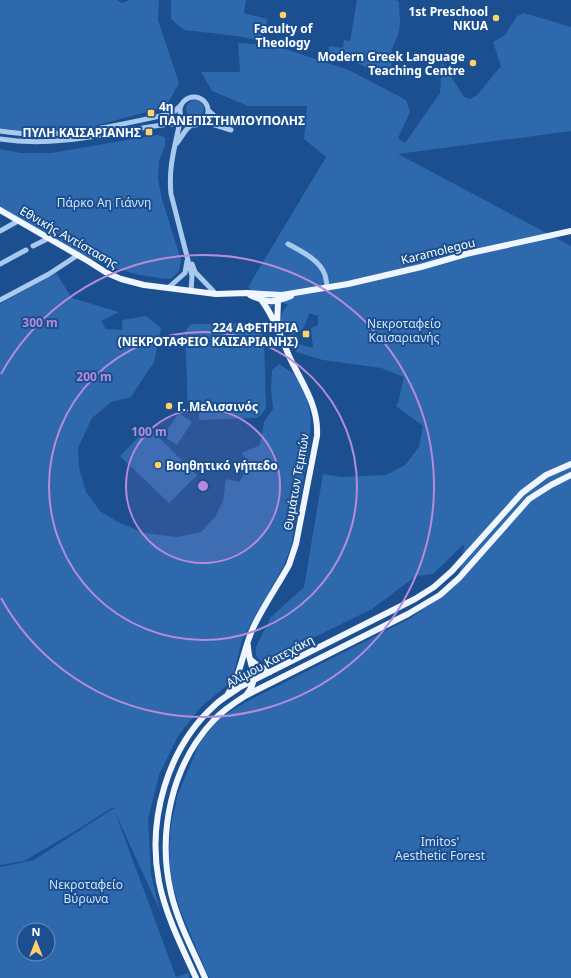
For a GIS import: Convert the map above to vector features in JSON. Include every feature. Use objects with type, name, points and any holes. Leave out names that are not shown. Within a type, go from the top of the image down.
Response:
[{"type":"main road","name":"Εθνικής Αντίστασης","points":[[0,210],[107,273],[121,279],[144,285],[216,294],[247,293],[275,299]]},
{"type":"main road","name":"Karamolegou","points":[[298,293],[348,284],[421,267],[466,254],[571,231]]},
{"type":"main road","name":"Εθνικής Αντίστασης","points":[[247,293],[262,301],[298,293]]},
{"type":"main road","points":[[269,311],[275,299]]},
{"type":"main road","name":"Θυμάτων Τεμπών","points":[[226,696],[238,678],[254,625],[290,564],[296,544],[317,436],[317,425],[311,399],[296,371],[277,327],[275,299]]},
{"type":"main road","points":[[262,301],[277,327]]},
{"type":"main road","name":"Αλίμου Κατεχάκη","points":[[196,978],[174,928],[162,894],[156,856],[156,829],[164,788],[176,758],[199,722],[216,703],[254,680],[429,591],[452,571],[522,493],[546,475],[571,464]]},
{"type":"main road","name":"Αλίμου Κατεχάκη","points":[[205,978],[181,924],[171,895],[166,869],[165,843],[168,816],[174,791],[185,762],[198,739],[222,711],[245,696],[408,614],[440,595],[459,578],[529,499],[551,485],[571,475]]},
{"type":"main road","points":[[245,696],[254,680],[248,651],[249,638]]},
{"type":"main road","points":[[250,659],[257,665],[270,672]]},
{"type":"street","points":[[0,131],[49,134],[94,129],[165,115],[175,111],[185,100],[190,97],[202,99],[206,103],[208,110],[207,115],[200,123]]},
{"type":"street","points":[[181,105],[180,123],[172,156],[170,181],[171,194],[192,276],[191,291]]},
{"type":"street","points":[[0,138],[23,142],[51,142],[171,123],[212,124],[231,130],[208,110]]},
{"type":"street","points":[[181,116],[190,124]]},
{"type":"street","points":[[171,123],[177,133]]},
{"type":"street","points":[[176,144],[190,124]]},
{"type":"street","points":[[0,231],[18,221]]},
{"type":"street","points":[[34,246],[49,238]]},
{"type":"street","points":[[288,244],[311,258],[319,266],[325,275],[327,288]]},
{"type":"street","points":[[0,264],[26,250]]},
{"type":"street","points":[[168,288],[185,273],[187,254]]},
{"type":"street","points":[[187,254],[195,272],[216,294]]},
{"type":"street","points":[[0,300],[49,274],[78,255]]},
{"type":"green space","points":[[0,0],[117,0],[122,3],[129,0],[159,0],[158,20],[179,83],[166,107],[94,126],[59,132],[15,131],[0,128]]},
{"type":"green space","points":[[171,0],[246,0],[244,13],[267,19],[265,42],[237,36],[184,30],[171,19]]},
{"type":"green space","points":[[357,0],[396,0],[399,2],[399,32],[392,49],[391,75],[385,76],[357,63],[328,54],[329,46],[343,48],[344,40],[350,41]]},
{"type":"green space","name":"Imitos' Aesthetic Forest","points":[[524,13],[571,27],[571,131],[398,154],[571,246],[571,978],[209,978],[180,910],[170,870],[169,849],[171,825],[178,794],[200,742],[220,718],[246,702],[411,618],[438,599],[458,583],[464,546],[463,545],[433,574],[416,576],[372,609],[268,660],[261,661],[257,657],[256,647],[271,617],[304,587],[323,474],[342,477],[386,475],[405,465],[419,447],[423,426],[396,406],[404,377],[381,368],[323,360],[296,352],[299,344],[313,348],[311,328],[318,325],[318,316],[309,313],[304,326],[298,333],[292,335],[286,333],[282,328],[281,321],[282,313],[288,305],[278,301],[271,308],[248,287],[326,157],[304,139],[307,106],[248,106],[212,91],[201,72],[240,72],[238,43],[273,45],[349,70],[406,100],[410,112],[398,138],[405,143],[440,93],[442,62],[464,97],[470,99],[477,95],[501,66],[493,42],[505,35],[517,16]]},
{"type":"green space","points":[[195,100],[201,103],[204,109],[201,115],[195,118],[189,115],[186,109],[189,103]]},
{"type":"green space","name":"Πάρκο Αη Γιάννη","points":[[157,135],[165,137],[165,145],[159,161],[158,179],[162,199],[181,260],[179,271],[171,279],[125,271],[103,263],[61,243],[0,208],[0,149],[21,153],[51,153]]},
{"type":"green space","name":"Νεκροταφείο Βύρωνα","points":[[56,273],[72,298],[119,312],[101,321],[106,329],[122,330],[122,320],[146,316],[161,328],[154,362],[131,397],[111,402],[92,418],[78,448],[79,468],[86,492],[100,511],[118,522],[144,533],[177,537],[201,532],[215,517],[223,501],[226,479],[239,482],[250,466],[242,453],[260,445],[264,422],[273,409],[271,389],[272,370],[279,364],[294,374],[307,397],[311,420],[309,448],[291,547],[283,567],[242,640],[232,680],[201,707],[178,736],[159,775],[148,819],[151,874],[160,911],[115,812],[176,977],[189,973],[189,978],[0,978],[0,867],[34,860],[111,810],[115,810],[113,807],[24,861],[0,865],[0,304]]},
{"type":"green space","points":[[257,323],[260,326],[264,338],[266,408],[260,416],[256,418],[199,420],[199,413],[193,413],[188,410],[185,332],[192,324]]},
{"type":"green space","name":"Βοηθητικό γήπεδο","points":[[179,413],[192,422],[177,445],[163,436]]},
{"type":"green space","name":"Βοηθητικό γήπεδο","points":[[148,427],[197,475],[169,503],[120,456]]},
{"type":"place","name":"Faculty of Theology","points":[[283,15]]},
{"type":"place","name":"1st Preschool NKUA","points":[[496,18]]},
{"type":"place","name":"Modern Greek Language Teaching Centre","points":[[473,63]]},
{"type":"place","name":"4η ΠΑΝΕΠΙΣΤΗΜΙΟΥΠΟΛΗΣ","points":[[151,113]]},
{"type":"place","name":"ΠΥΛΗ ΚΑΙΣΑΡΙΑΝΗΣ","points":[[149,132]]},
{"type":"place","name":"224 ΑΦΕΤΗΡΙΑ (ΝΕΚΡΟΤΑΦΕΙΟ ΚΑΙΣΑΡΙΑΝΗΣ)","points":[[306,334]]},
{"type":"place","name":"Γ. Μελισσινός","points":[[169,406]]},
{"type":"place","name":"Βοηθητικό γήπεδο","points":[[158,465]]},
{"type":"park label","name":"Νεκροταφείο Καισαριανής","points":[[404,330]]}]
